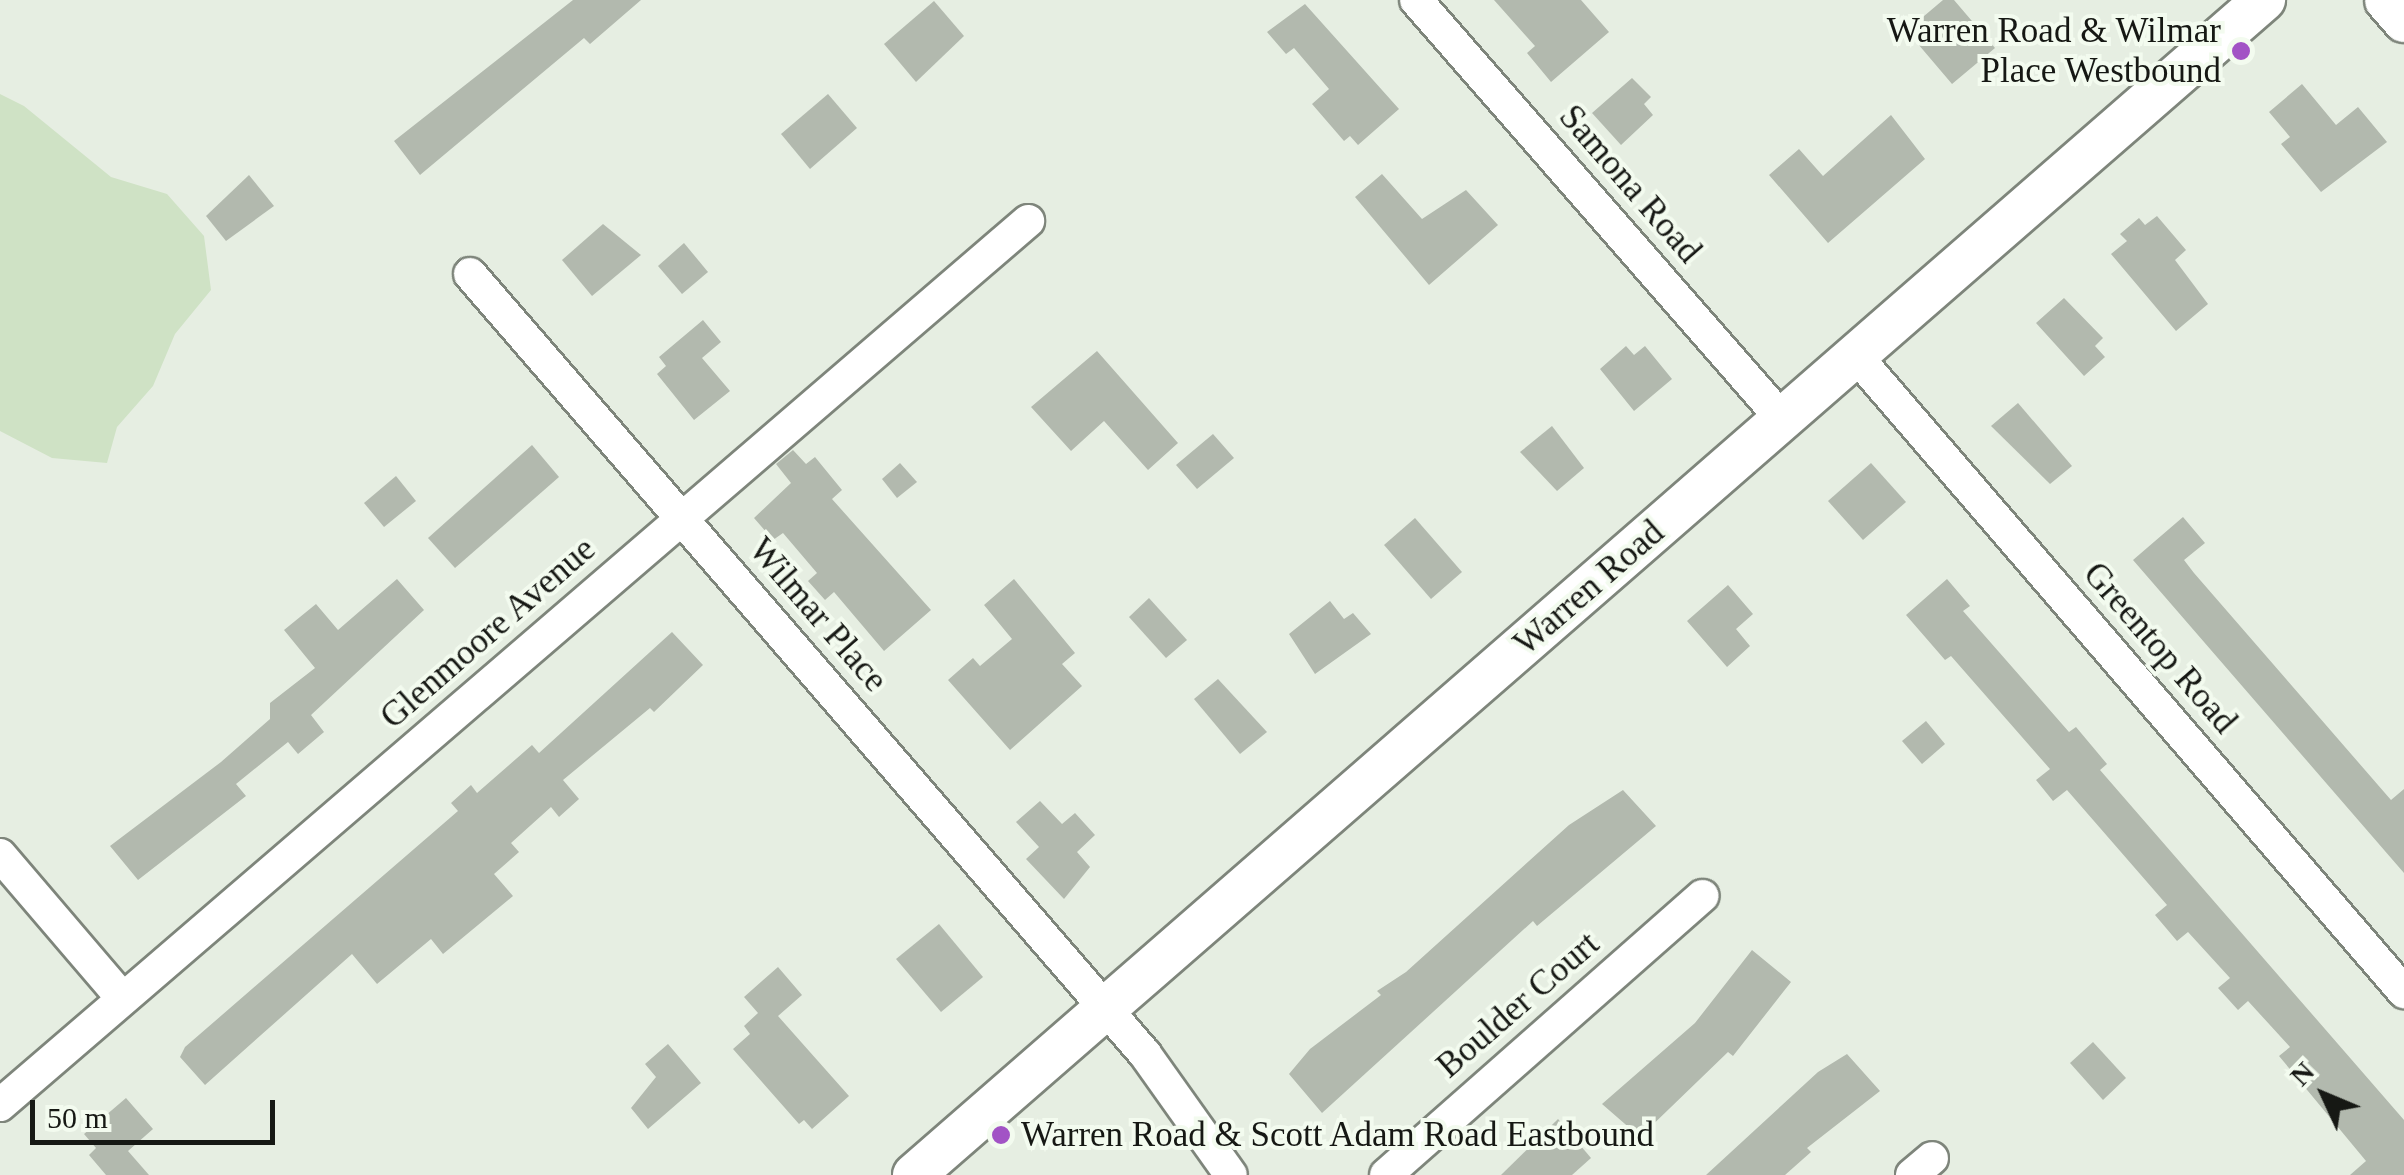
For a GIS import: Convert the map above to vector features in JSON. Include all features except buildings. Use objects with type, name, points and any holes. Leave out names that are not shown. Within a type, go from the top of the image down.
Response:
[{"type":"street","name":"Samona Road","points":[[1416,0],[1783,420]]},
{"type":"street","name":"Warren Road","points":[[914,1175],[2264,0]]},
{"type":"street","points":[[2386,0],[2404,21]]},
{"type":"street","name":"Glenmoore Avenue","points":[[0,1105],[1028,221]]},
{"type":"street","name":"Wilmar Place","points":[[470,274],[1106,1008],[1231,1175]]},
{"type":"street","name":"Greentop Road","points":[[1856,356],[2404,992]]},
{"type":"street","points":[[0,856],[123,1000]]},
{"type":"street","name":"Boulder Court","points":[[1386,1175],[1703,896]]},
{"type":"green space","points":[[0,94],[24,106],[111,177],[167,194],[204,236],[211,290],[175,334],[153,386],[117,427],[107,463],[52,458],[0,431]]},
{"type":"place","name":"Warren Road & Wilmar Place Westbound","points":[[2241,51]]},
{"type":"place","name":"Warren Road & Scott Adam Road Eastbound","points":[[1001,1135]]}]
